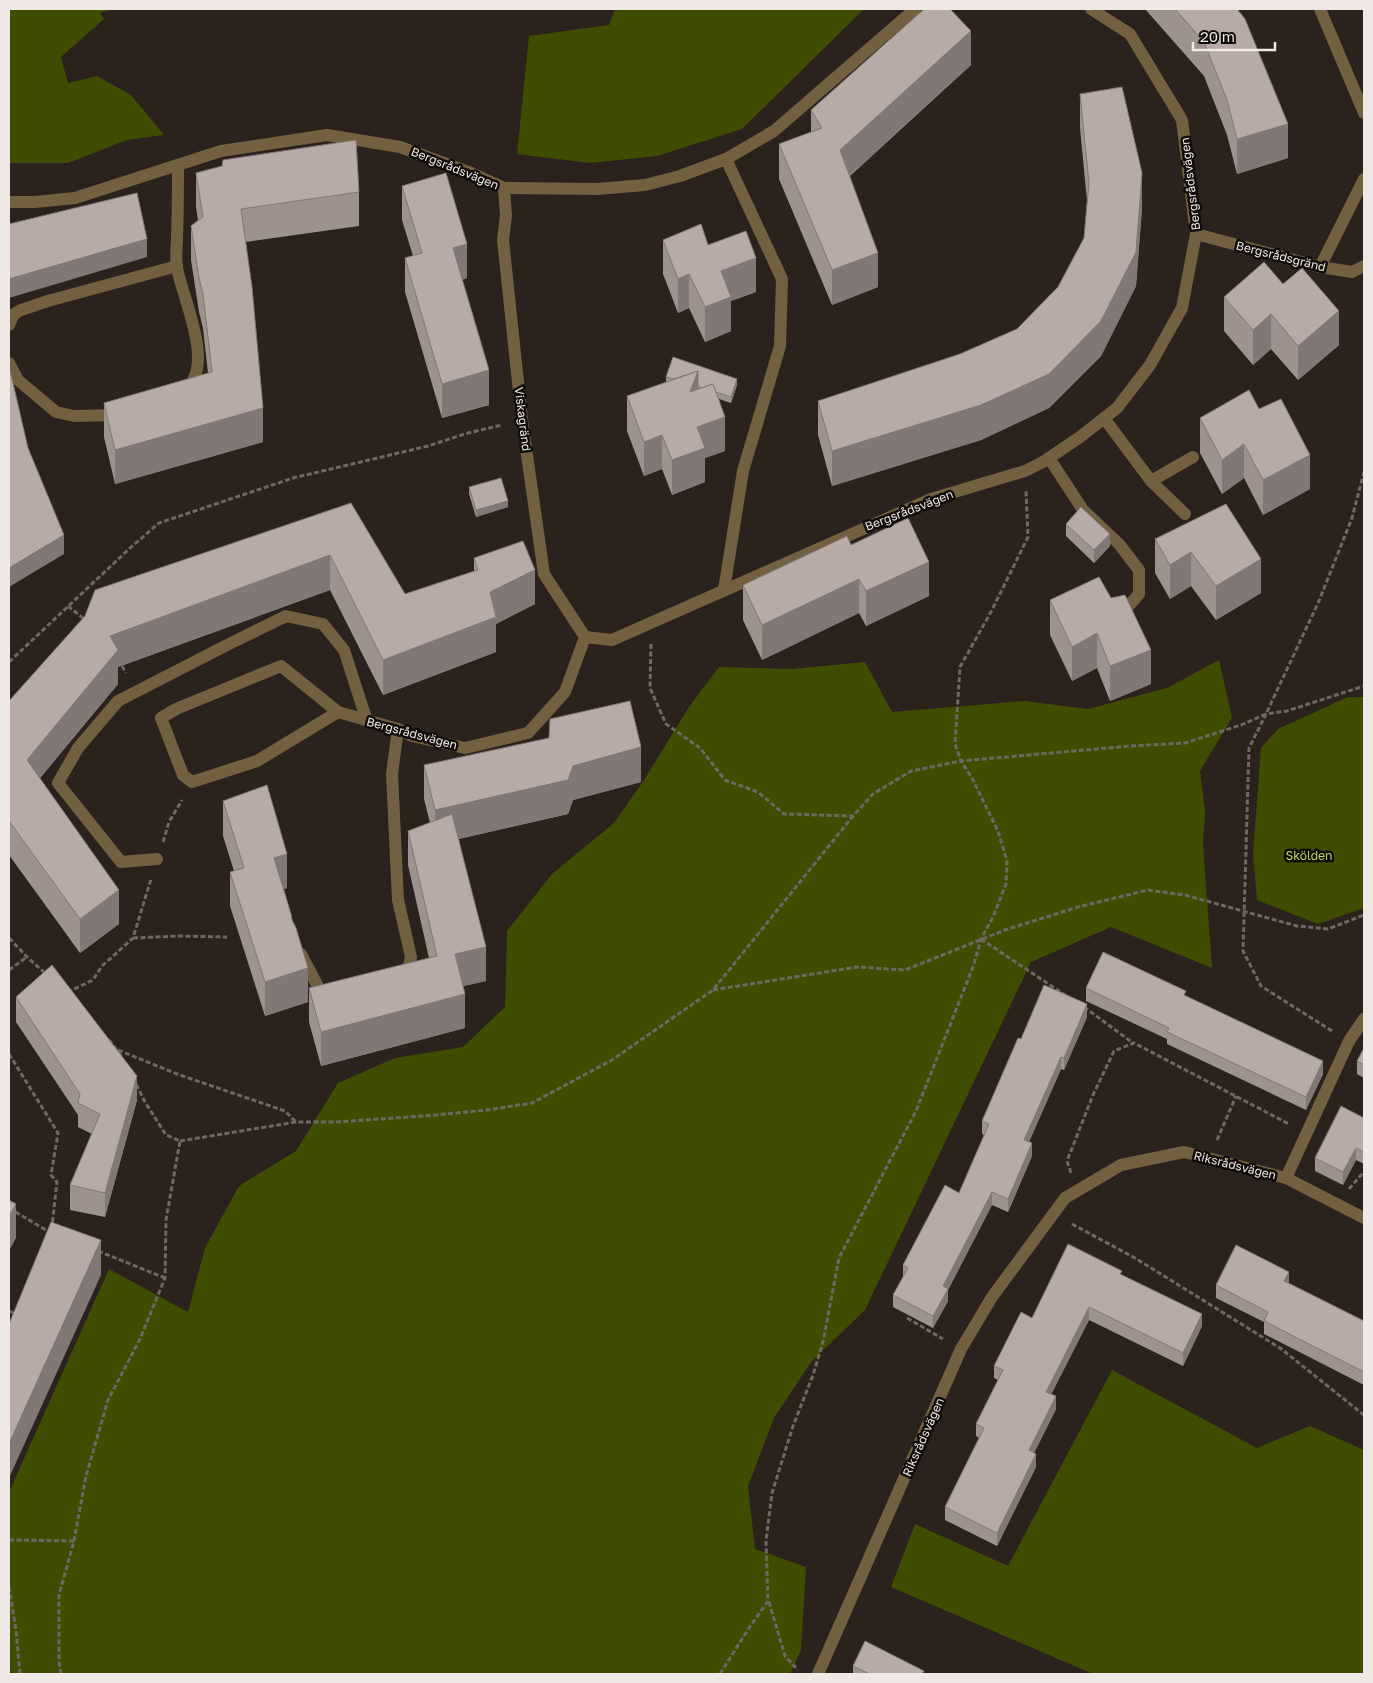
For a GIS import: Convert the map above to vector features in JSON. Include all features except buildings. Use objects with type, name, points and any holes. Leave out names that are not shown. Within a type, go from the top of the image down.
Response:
[{"type":"street","name":"Bergsrådsvägen","points":[[9,202],[35,202],[75,198],[221,151],[327,135],[400,146],[472,173],[504,188],[597,189],[645,185],[680,176],[726,159],[774,131],[915,9]]},
{"type":"street","name":"Bergsrådsvägen","points":[[192,782],[183,775],[161,718],[176,709],[281,666],[338,712],[412,736],[465,748],[528,733],[565,692],[585,637],[612,640],[931,499],[1025,471],[1049,458],[1080,437],[1117,408],[1150,365],[1182,308],[1196,234],[1182,120],[1130,34],[1090,9]]},
{"type":"street","points":[[1320,9],[1364,113]]},
{"type":"street","points":[[724,590],[743,471],[780,346],[782,279],[726,159]]},
{"type":"street","points":[[176,395],[190,386],[198,362],[195,329],[177,266],[178,165]]},
{"type":"street","points":[[1320,267],[1364,179]]},
{"type":"street","name":"Viskagränd","points":[[504,188],[506,215],[503,240],[522,420],[544,574],[585,637]]},
{"type":"street","name":"Bergsrådsgränd","points":[[1196,234],[1320,267],[1352,272],[1364,266]]},
{"type":"street","points":[[9,325],[14,314],[30,307],[177,266]]},
{"type":"street","points":[[9,363],[18,380],[56,412],[74,416],[126,415],[135,412]]},
{"type":"street","points":[[1104,418],[1151,481],[1185,514]]},
{"type":"street","points":[[1151,481],[1193,457]]},
{"type":"street","points":[[1049,458],[1083,510],[1119,544],[1139,570],[1139,594],[1117,620]]},
{"type":"street","points":[[157,859],[121,862],[58,783],[78,748],[118,701],[286,616],[324,624],[344,650],[367,722]]},
{"type":"street","points":[[192,782],[257,761],[338,712]]},
{"type":"street","points":[[388,982],[406,977],[411,957],[398,900],[392,774],[398,730]]},
{"type":"street","points":[[299,951],[324,1000],[333,997]]},
{"type":"street","points":[[1286,1178],[1308,1134],[1349,1041],[1364,1019]]},
{"type":"street","name":"Riksrådsvägen","points":[[818,1674],[961,1349],[992,1297],[1065,1198],[1121,1166],[1184,1152],[1286,1178],[1364,1218]]},
{"type":"path","points":[[9,662],[128,549],[159,523],[294,478],[428,446],[468,433],[522,420]]},
{"type":"path","points":[[801,1671],[795,1669],[785,1656],[768,1601],[766,1541],[772,1493],[793,1426],[813,1376],[823,1342],[839,1258],[916,1111],[970,976],[980,939],[993,917],[1006,884],[1007,861],[998,831],[961,760],[955,744],[960,666],[992,610],[1028,537],[1025,471]]},
{"type":"path","points":[[1349,1041],[1260,986],[1243,951],[1244,911],[1249,748],[1319,601],[1352,518],[1364,472]]},
{"type":"path","points":[[68,606],[88,624]]},
{"type":"path","points":[[670,614],[650,646],[650,688],[666,724],[700,748],[725,780],[758,792],[784,814],[853,816]]},
{"type":"path","points":[[132,1074],[145,1102],[166,1135],[180,1141],[296,1122],[338,1122],[436,1115],[532,1103],[612,1060],[713,990],[853,816],[873,794],[911,771],[961,760],[1185,743],[1241,725],[1266,714],[1287,711],[1364,686]]},
{"type":"path","points":[[68,994],[72,990],[93,980],[102,966],[134,938],[169,822],[192,782]]},
{"type":"path","points":[[713,990],[857,967],[905,970],[966,947],[980,939],[1078,907],[1148,890],[1185,895],[1297,926],[1328,929],[1364,915]]},
{"type":"path","points":[[134,938],[179,936],[227,937]]},
{"type":"path","points":[[9,938],[47,976]]},
{"type":"path","points":[[980,939],[1076,1002]]},
{"type":"path","points":[[9,970],[27,957]]},
{"type":"path","points":[[61,988],[74,1000]]},
{"type":"path","points":[[1083,1007],[1134,1044],[1308,1134]]},
{"type":"path","points":[[105,1035],[123,1058]]},
{"type":"path","points":[[1076,1191],[1067,1161],[1073,1144],[1114,1051],[1134,1044]]},
{"type":"path","points":[[118,1050],[177,1074],[286,1112],[296,1122]]},
{"type":"path","points":[[9,1054],[58,1133],[51,1175],[57,1182],[50,1240]]},
{"type":"path","points":[[1210,1159],[1236,1096]]},
{"type":"path","points":[[61,1674],[59,1662],[58,1595],[74,1541],[86,1476],[108,1400],[140,1339],[165,1278],[166,1220],[180,1141]]},
{"type":"path","points":[[9,1208],[51,1233]]},
{"type":"path","points":[[1054,1214],[1135,1258],[1280,1348],[1364,1415]]},
{"type":"path","points":[[95,1250],[165,1278]]},
{"type":"path","points":[[14,1322],[16,1315],[21,1309]]},
{"type":"path","points":[[9,1311],[16,1315]]},
{"type":"path","points":[[906,1318],[961,1349]]},
{"type":"path","points":[[9,1540],[74,1541]]},
{"type":"path","points":[[9,1587],[16,1630],[20,1674]]},
{"type":"path","points":[[720,1674],[768,1601]]},
{"type":"green space","points":[[9,9],[112,9],[100,13],[104,19],[61,57],[68,83],[97,76],[131,95],[164,135],[127,140],[68,163],[9,163]]},
{"type":"green space","points":[[615,9],[864,9],[742,129],[657,156],[590,163],[517,154],[529,36],[609,25]]},
{"type":"green space","points":[[1219,660],[1232,718],[1200,771],[1205,812],[1203,844],[1212,968],[1111,927],[1031,962],[865,1310],[811,1362],[774,1418],[748,1486],[755,1549],[806,1567],[801,1650],[790,1674],[11,1674],[9,1655],[9,1492],[109,1269],[188,1312],[205,1248],[239,1186],[296,1151],[338,1083],[395,1058],[463,1047],[505,1007],[507,931],[552,874],[614,823],[644,780],[689,707],[719,667],[791,669],[865,662],[892,712],[1024,701],[1088,709],[1167,688]]},
{"type":"green space","name":"Skölden","points":[[1348,697],[1364,697],[1364,908],[1318,924],[1257,900],[1253,854],[1261,748],[1278,729]]},
{"type":"green space","points":[[1112,1370],[1257,1448],[1310,1426],[1364,1450],[1364,1674],[1093,1674],[891,1587],[915,1524],[1008,1566]]}]
